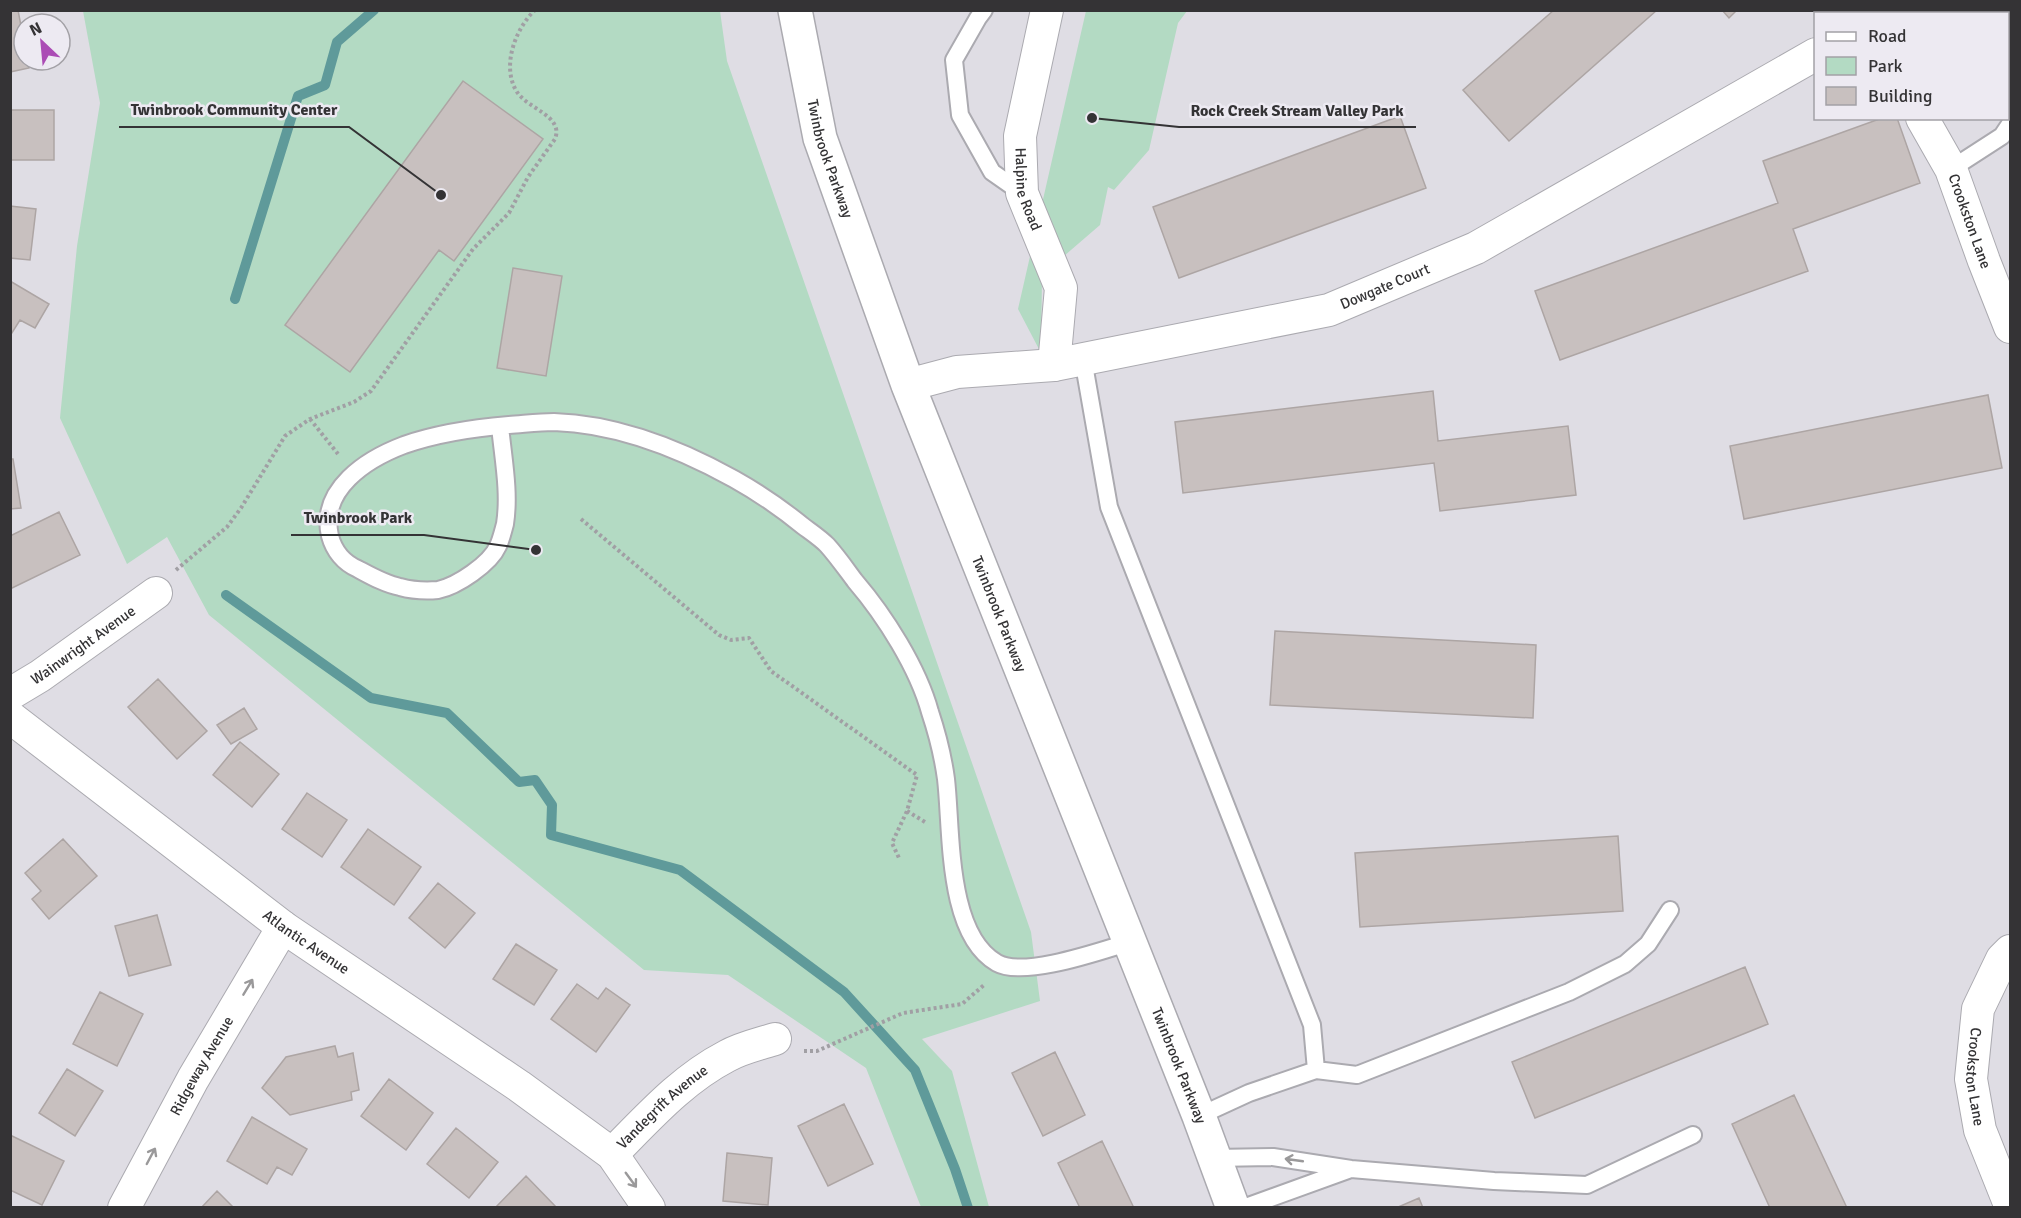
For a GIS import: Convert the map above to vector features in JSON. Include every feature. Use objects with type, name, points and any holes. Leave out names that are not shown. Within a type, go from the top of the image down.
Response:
[{"type":"main road","name":"Twinbrook Parkway","points":[[795,10],[820,138],[908,385],[1199,1116],[1233,1208]]},
{"type":"street","name":"Halpine Road","points":[[1047,10],[1020,135],[1022,193],[1061,288],[1068,362]]},
{"type":"street","name":"Dowgate Court","points":[[908,385],[957,372],[1068,362],[1329,310],[1476,248],[1814,55]]},
{"type":"street","name":"Crookston Lane","points":[[1923,120],[1951,169],[2010,327]]},
{"type":"street","name":"Wainwright Avenue","points":[[10,694],[40,676],[156,592]]},
{"type":"street","name":"Atlantic Avenue","points":[[10,717],[283,927],[519,1086],[612,1154]]},
{"type":"street","name":"Ridgeway Avenue","points":[[123,1208],[193,1079],[283,927]]},
{"type":"street","name":"Crookston Lane","points":[[2010,951],[2001,959],[1978,1009],[1971,1079],[1980,1130],[2010,1205]]},
{"type":"street","name":"Vandegrift Avenue","points":[[649,1208],[612,1154],[667,1097],[698,1072],[729,1054],[774,1039]]},
{"type":"lane","points":[[984,10],[954,60],[960,115],[992,172],[1022,193]]},
{"type":"lane","points":[[1951,169],[2002,135],[2010,124]]},
{"type":"lane","points":[[1068,362],[1109,507],[1312,1026],[1316,1070]]},
{"type":"lane","points":[[500,426],[507,487],[505,524],[498,549],[476,571],[459,582],[438,590],[399,587],[348,564],[333,546],[328,531],[328,511],[337,490],[353,474],[401,446],[465,429],[500,426],[554,422],[601,428],[651,442],[706,464],[765,496],[824,542],[867,595],[904,652],[930,708],[945,775],[956,889],[963,919],[974,943],[998,964],[1018,968],[1070,960],[1130,942]]},
{"type":"lane","points":[[1199,1116],[1249,1093],[1316,1070],[1357,1075],[1569,992],[1625,964],[1648,944],[1670,910]]},
{"type":"lane","points":[[1214,1158],[1273,1157],[1352,1168],[1494,1181],[1587,1185],[1693,1135]]},
{"type":"lane","points":[[1243,1208],[1352,1168]]},
{"type":"path","points":[[156,592],[167,578],[226,527],[241,508],[285,436],[310,419],[354,402],[370,391],[473,249],[509,213],[528,177],[555,140],[558,132],[555,123],[518,93],[512,80],[513,45],[520,27],[535,10]]},
{"type":"path","points":[[310,419],[353,474]]},
{"type":"path","points":[[581,519],[719,635],[731,640],[749,638],[771,671],[917,775],[907,811],[892,843],[899,858]]},
{"type":"path","points":[[907,811],[928,824]]},
{"type":"path","points":[[774,1039],[806,1051],[817,1051],[903,1013],[962,1004],[985,984],[998,964]]},
{"type":"green space","points":[[83,11],[720,11],[727,61],[1031,932],[1040,1001],[922,1039],[952,1071],[989,1207],[921,1207],[866,1068],[728,975],[644,970],[209,615],[167,537],[127,564],[60,418],[77,246],[100,103]]},
{"type":"green space","points":[[1086,11],[1187,11],[1178,23],[1149,150],[1114,190],[1108,187],[1100,225],[1042,275],[1041,353],[1018,309]]},
{"type":"building","points":[[10,10],[18,10],[18,12],[12,12],[12,72],[10,72]]},
{"type":"building","points":[[1554,10],[1657,10],[1509,141],[1463,90]]},
{"type":"building","points":[[1722,10],[1737,10],[1729,18]]},
{"type":"building","points":[[463,81],[543,139],[454,261],[439,250],[350,372],[285,325]]},
{"type":"building","points":[[10,110],[54,110],[54,160],[10,160]]},
{"type":"building","points":[[1400,116],[1426,188],[1179,278],[1153,207]]},
{"type":"building","points":[[1876,120],[1898,120],[1920,183],[1793,229],[1808,271],[1560,360],[1535,291],[1778,203],[1763,161]]},
{"type":"building","points":[[10,206],[36,209],[30,260],[10,258]]},
{"type":"building","points":[[513,268],[562,276],[546,376],[497,368]]},
{"type":"building","points":[[10,281],[49,304],[35,328],[20,320],[10,336]]},
{"type":"building","points":[[1433,391],[1438,441],[1568,426],[1576,495],[1440,511],[1434,463],[1183,493],[1175,422]]},
{"type":"building","points":[[1988,395],[2002,468],[1744,519],[1730,446]]},
{"type":"building","points":[[10,459],[13,459],[21,508],[10,509]]},
{"type":"building","points":[[59,512],[80,555],[10,589],[10,536]]},
{"type":"building","points":[[1275,631],[1536,645],[1533,718],[1270,705]]},
{"type":"building","points":[[158,679],[207,731],[177,759],[128,707]]},
{"type":"building","points":[[244,708],[257,729],[231,744],[217,725]]},
{"type":"building","points":[[240,742],[279,774],[252,807],[213,775]]},
{"type":"building","points":[[307,793],[347,820],[322,857],[282,829]]},
{"type":"building","points":[[368,829],[421,867],[394,905],[341,867]]},
{"type":"building","points":[[1618,836],[1623,911],[1360,927],[1355,853]]},
{"type":"building","points":[[63,839],[97,876],[49,919],[32,899],[41,891],[25,873]]},
{"type":"building","points":[[438,883],[475,913],[445,948],[409,918]]},
{"type":"building","points":[[157,915],[171,965],[129,976],[115,926]]},
{"type":"building","points":[[516,944],[557,970],[534,1005],[493,979]]},
{"type":"building","points":[[1745,967],[1768,1024],[1535,1118],[1512,1062]]},
{"type":"building","points":[[577,984],[598,999],[606,988],[630,1005],[596,1052],[551,1019]]},
{"type":"building","points":[[100,992],[143,1014],[117,1066],[73,1044]]},
{"type":"building","points":[[335,1046],[338,1057],[353,1053],[359,1090],[351,1092],[352,1100],[290,1115],[262,1088],[286,1057]]},
{"type":"building","points":[[1055,1052],[1085,1115],[1043,1136],[1012,1073]]},
{"type":"building","points":[[67,1069],[103,1091],[75,1136],[39,1113]]},
{"type":"building","points":[[389,1079],[433,1113],[406,1150],[361,1116]]},
{"type":"building","points":[[1794,1095],[1847,1208],[1770,1208],[1732,1124]]},
{"type":"building","points":[[844,1104],[873,1164],[828,1186],[798,1126]]},
{"type":"building","points":[[252,1117],[307,1149],[292,1175],[277,1167],[267,1184],[227,1161]]},
{"type":"building","points":[[456,1128],[498,1162],[469,1198],[427,1164]]},
{"type":"building","points":[[10,1135],[64,1161],[42,1205],[10,1190]]},
{"type":"building","points":[[1102,1141],[1133,1206],[1131,1208],[1080,1208],[1058,1163]]},
{"type":"building","points":[[727,1153],[772,1158],[768,1205],[723,1201]]},
{"type":"building","points":[[526,1176],[557,1208],[495,1208]]},
{"type":"building","points":[[217,1191],[234,1208],[201,1208]]},
{"type":"building","points":[[1419,1198],[1423,1208],[1396,1208]]},
{"type":"waterway","points":[[235,299],[298,96],[325,85],[337,42],[374,10]]},
{"type":"waterway","points":[[226,595],[371,698],[447,713],[519,782],[535,780],[552,805],[551,835],[680,870],[844,992],[915,1070],[955,1169],[968,1208]]},
{"type":"place","name":"Rock Creek Stream Valley Park","points":[[1092,118]]},
{"type":"place","name":"Twinbrook Community Center","points":[[441,195]]},
{"type":"place","name":"Twinbrook Park","points":[[536,550]]}]
